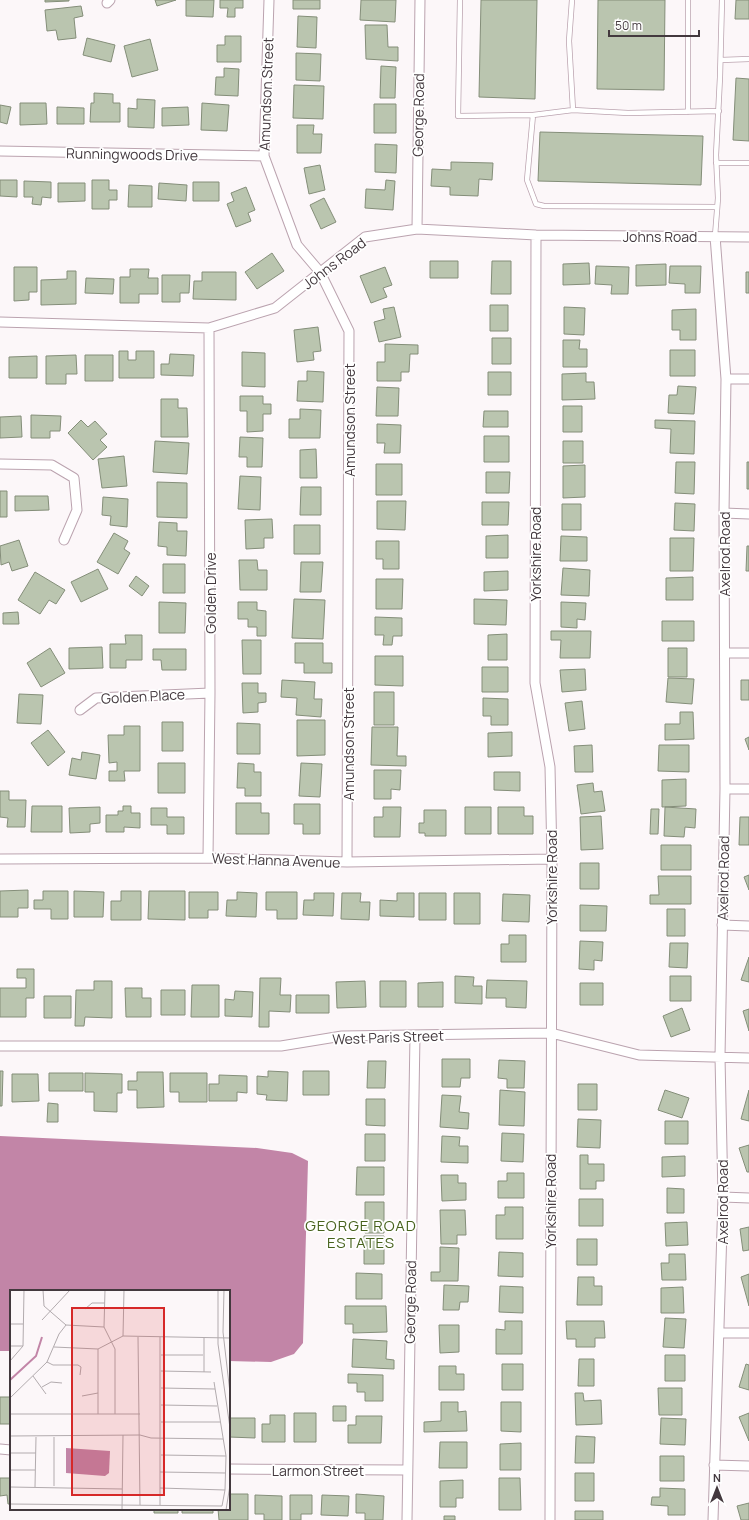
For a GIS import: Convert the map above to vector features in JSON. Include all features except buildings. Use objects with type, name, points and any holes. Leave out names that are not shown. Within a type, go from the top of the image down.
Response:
[{"type":"street","name":"Amundson Street","points":[[269,0],[264,156],[297,245],[320,272],[349,331],[347,862]]},
{"type":"street","name":"George Road","points":[[417,229],[420,0]]},
{"type":"street","name":"Runningwoods Drive","points":[[0,151],[264,156]]},
{"type":"street","name":"Johns Road","points":[[0,322],[209,328],[275,308],[365,237],[417,229],[536,235],[749,236]]},
{"type":"street","name":"Yorkshire Road","points":[[536,235],[535,683],[550,767],[552,859],[550,1520]]},
{"type":"street","name":"Axelrod Road","points":[[713,1520],[720,1333],[723,1197],[720,1057],[726,789],[724,513],[726,379],[715,236]]},
{"type":"street","name":"Golden Drive","points":[[208,858],[210,693],[209,328]]},
{"type":"street","points":[[726,379],[749,379]]},
{"type":"street","points":[[0,464],[52,465],[74,478],[77,510],[64,540]]},
{"type":"street","points":[[724,513],[749,514]]},
{"type":"street","points":[[725,653],[749,654]]},
{"type":"street","name":"Golden Place","points":[[80,710],[96,698],[210,693]]},
{"type":"street","points":[[726,789],[749,789]]},
{"type":"street","name":"West Hanna Avenue","points":[[0,859],[208,858],[347,862],[552,859]]},
{"type":"street","points":[[722,925],[749,926]]},
{"type":"street","name":"West Paris Street","points":[[0,1046],[281,1046],[342,1036],[551,1033],[639,1055],[749,1058]]},
{"type":"street","name":"George Road","points":[[407,1520],[406,1470],[415,1035]]},
{"type":"street","points":[[723,1197],[749,1198]]},
{"type":"street","points":[[720,1333],[749,1333]]},
{"type":"street","points":[[0,1449],[10,1450]]},
{"type":"street","points":[[714,1465],[749,1466]]},
{"type":"street","name":"Larmon Street","points":[[230,1468],[406,1470]]},
{"type":"lane","points":[[460,0],[458,116],[533,115],[573,110],[628,113],[719,111]]},
{"type":"lane","points":[[572,0],[569,41],[573,110]]},
{"type":"lane","points":[[688,0],[688,112]]},
{"type":"lane","points":[[715,236],[722,0]]},
{"type":"lane","points":[[721,60],[749,59]]},
{"type":"lane","points":[[533,115],[527,180],[536,204],[544,206],[717,207]]},
{"type":"lane","points":[[716,163],[749,163]]},
{"type":"shaded area","points":[[0,1136],[257,1148],[292,1153],[308,1161],[303,1343],[294,1354],[271,1362],[230,1361],[230,1290],[10,1290],[10,1351],[0,1351]]},
{"type":"district","name":"GEORGE ROAD ESTATES","points":[[361,1234]]}]
